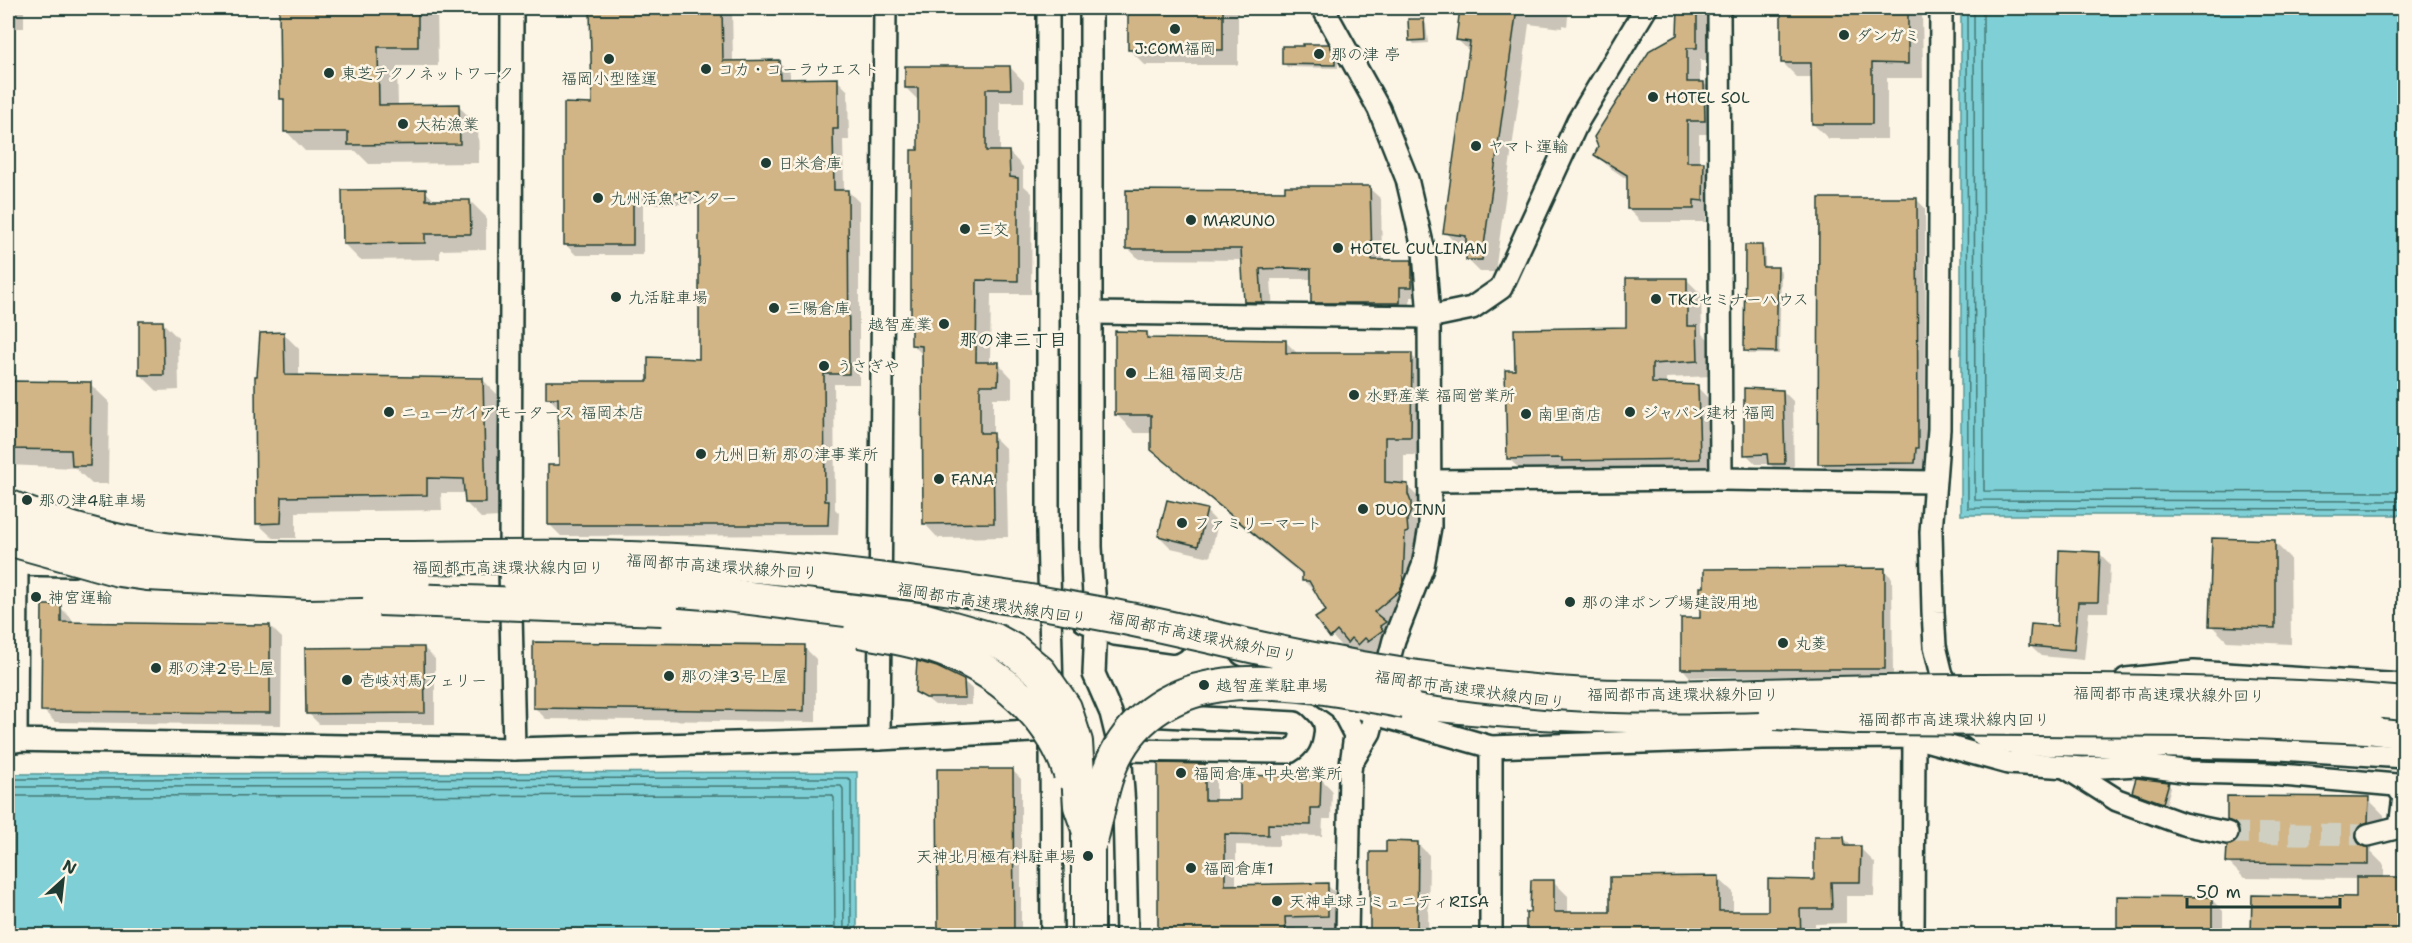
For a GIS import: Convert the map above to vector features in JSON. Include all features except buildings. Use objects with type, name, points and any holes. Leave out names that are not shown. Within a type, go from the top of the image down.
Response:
[{"type":"highway","name":"福岡都市高速環状線外回り","points":[[8,506],[81,531],[171,550],[213,555],[307,558],[659,559],[855,576],[1119,616],[1299,657],[1404,676],[1478,686],[1564,693],[1675,697],[1924,691],[2209,693],[2372,700],[2404,704]]},
{"type":"highway","points":[[8,524],[116,564],[210,585],[308,595],[602,606],[717,613],[849,629],[921,643],[952,654],[980,668],[1012,692],[1041,721],[1066,763],[1075,796],[1076,813],[1088,840]]},
{"type":"highway","name":"福岡都市高速環状線内回り","points":[[8,524],[26,534],[79,547],[165,560],[308,568],[597,566],[712,571],[913,590],[1118,622],[1361,674],[1476,692],[1563,702],[1860,718],[2206,720],[2368,727],[2404,732]]},
{"type":"highway","points":[[11,556],[108,567],[147,574],[307,582],[534,577],[718,594],[925,620],[964,629],[995,640],[1015,651],[1040,672],[1059,696],[1069,719],[1076,742],[1080,806],[1088,840],[1089,936]]},
{"type":"highway","points":[[1088,840],[1113,769],[1131,738],[1139,729],[1161,711],[1180,701],[1234,685],[1275,682],[1406,702],[1512,712],[1679,716],[1752,714],[1887,699],[1924,691]]},
{"type":"highway","points":[[1088,840],[1111,768],[1129,735],[1146,716],[1162,705],[1178,696],[1212,685],[1291,684],[1405,702],[1526,713],[1635,719],[1771,713]]},
{"type":"street","points":[[512,8],[510,567],[514,749]]},
{"type":"street","points":[[879,739],[885,8]]},
{"type":"street","points":[[1048,8],[1048,533],[1051,611],[1052,936]]},
{"type":"street","points":[[1091,8],[1091,547],[1096,625],[1094,674],[1111,713],[1120,750],[1124,806],[1127,936]]},
{"type":"street","points":[[1323,8],[1379,109],[1407,179],[1424,252],[1429,317],[1430,527],[1423,566],[1394,640],[1370,732],[1356,752],[1350,771]]},
{"type":"street","points":[[1091,313],[1429,317],[1472,308],[1501,288],[1578,121],[1646,8]]},
{"type":"street","points":[[1719,8],[1721,479]]},
{"type":"street","points":[[1941,8],[1939,429],[1933,482],[1931,532],[1935,646],[1942,675],[1950,687],[1960,694],[2033,690],[2194,672],[2404,685]]},
{"type":"street","points":[[1431,481],[1721,479],[1933,482]]},
{"type":"street","points":[[1931,532],[1924,573],[1928,664],[1943,707],[1989,738],[2021,744],[2280,749],[2404,757]]},
{"type":"street","points":[[1051,730],[879,739],[514,749],[12,740],[11,556],[224,562],[882,573],[964,586],[1030,609],[1051,611],[1096,625],[1115,634],[1236,652],[1375,714],[1491,747],[1764,738],[1914,737],[2008,763],[2083,768],[2138,765],[2190,772],[2270,774],[2396,785],[2404,796],[2400,827],[2368,835]]},
{"type":"street","points":[[1307,684],[1341,708],[1354,735],[1350,771],[1347,936]]},
{"type":"street","points":[[1111,713],[1295,723],[1302,730],[1298,747],[1289,752],[1120,750]]},
{"type":"street","points":[[1913,936],[1914,737]]},
{"type":"street","points":[[1491,747],[1491,936]]},
{"type":"street","points":[[2065,767],[2117,800],[2182,824],[2227,833]]},
{"type":"water","points":[[1961,8],[2404,8],[2404,515],[1961,515]]},
{"type":"water","points":[[857,772],[857,935],[8,935],[8,774]]},
{"type":"tunnel","points":[[2227,833],[2368,835]]},
{"type":"place","name":"J:COM福岡","points":[[1175,29]]},
{"type":"place","name":"ダンガミ","points":[[1844,35]]},
{"type":"place","name":"那の津 亭","points":[[1319,54]]},
{"type":"place","name":"福岡小型陸運","points":[[609,59]]},
{"type":"place","name":"コカ・コーラウエスト","points":[[706,69]]},
{"type":"place","name":"東芝テクノネットワーク","points":[[329,73]]},
{"type":"place","name":"HOTEL SOL","points":[[1653,97]]},
{"type":"place","name":"大祐漁業","points":[[403,124]]},
{"type":"place","name":"ヤマト運輸","points":[[1476,146]]},
{"type":"place","name":"日米倉庫","points":[[766,163]]},
{"type":"place","name":"九州活魚センター","points":[[598,198]]},
{"type":"place","name":"MARUNO","points":[[1191,220]]},
{"type":"place","name":"三交","points":[[965,229]]},
{"type":"place","name":"HOTEL CULLINAN","points":[[1338,248]]},
{"type":"place","name":"九活駐車場","points":[[616,297]]},
{"type":"place","name":"TKKセミナーハウス","points":[[1656,299]]},
{"type":"place","name":"三陽倉庫","points":[[774,308]]},
{"type":"place","name":"越智産業","points":[[944,324]]},
{"type":"place","name":"うさぎや","points":[[824,366]]},
{"type":"place","name":"上組 福岡支店","points":[[1131,373]]},
{"type":"place","name":"水野産業 福岡営業所","points":[[1354,395]]},
{"type":"place","name":"ニューガイアモータース 福岡本店","points":[[389,412]]},
{"type":"place","name":"ジャパン建材 福岡","points":[[1630,412]]},
{"type":"place","name":"南里商店","points":[[1526,414]]},
{"type":"place","name":"九州日新 那の津事業所","points":[[701,454]]},
{"type":"place","name":"FANA","points":[[939,479]]},
{"type":"place","name":"那の津4駐車場","points":[[27,500]]},
{"type":"place","name":"DUO INN","points":[[1363,509]]},
{"type":"place","name":"ファミリーマート","points":[[1182,523]]},
{"type":"place","name":"神宮運輸","points":[[36,597]]},
{"type":"place","name":"那の津ポンプ場建設用地","points":[[1570,602]]},
{"type":"place","name":"丸菱","points":[[1783,643]]},
{"type":"place","name":"那の津2号上屋","points":[[156,668]]},
{"type":"place","name":"那の津3号上屋","points":[[669,676]]},
{"type":"place","name":"壱岐対馬フェリー","points":[[347,680]]},
{"type":"place","name":"越智産業駐車場","points":[[1204,685]]},
{"type":"place","name":"福岡倉庫 中央営業所","points":[[1181,773]]},
{"type":"place","name":"天神北月極有料駐車場","points":[[1088,856]]},
{"type":"place","name":"福岡倉庫1","points":[[1191,868]]},
{"type":"place","name":"天神卓球コミュニティRISA","points":[[1277,901]]},
{"type":"district","name":"那の津三丁目","points":[[1013,340]]}]
